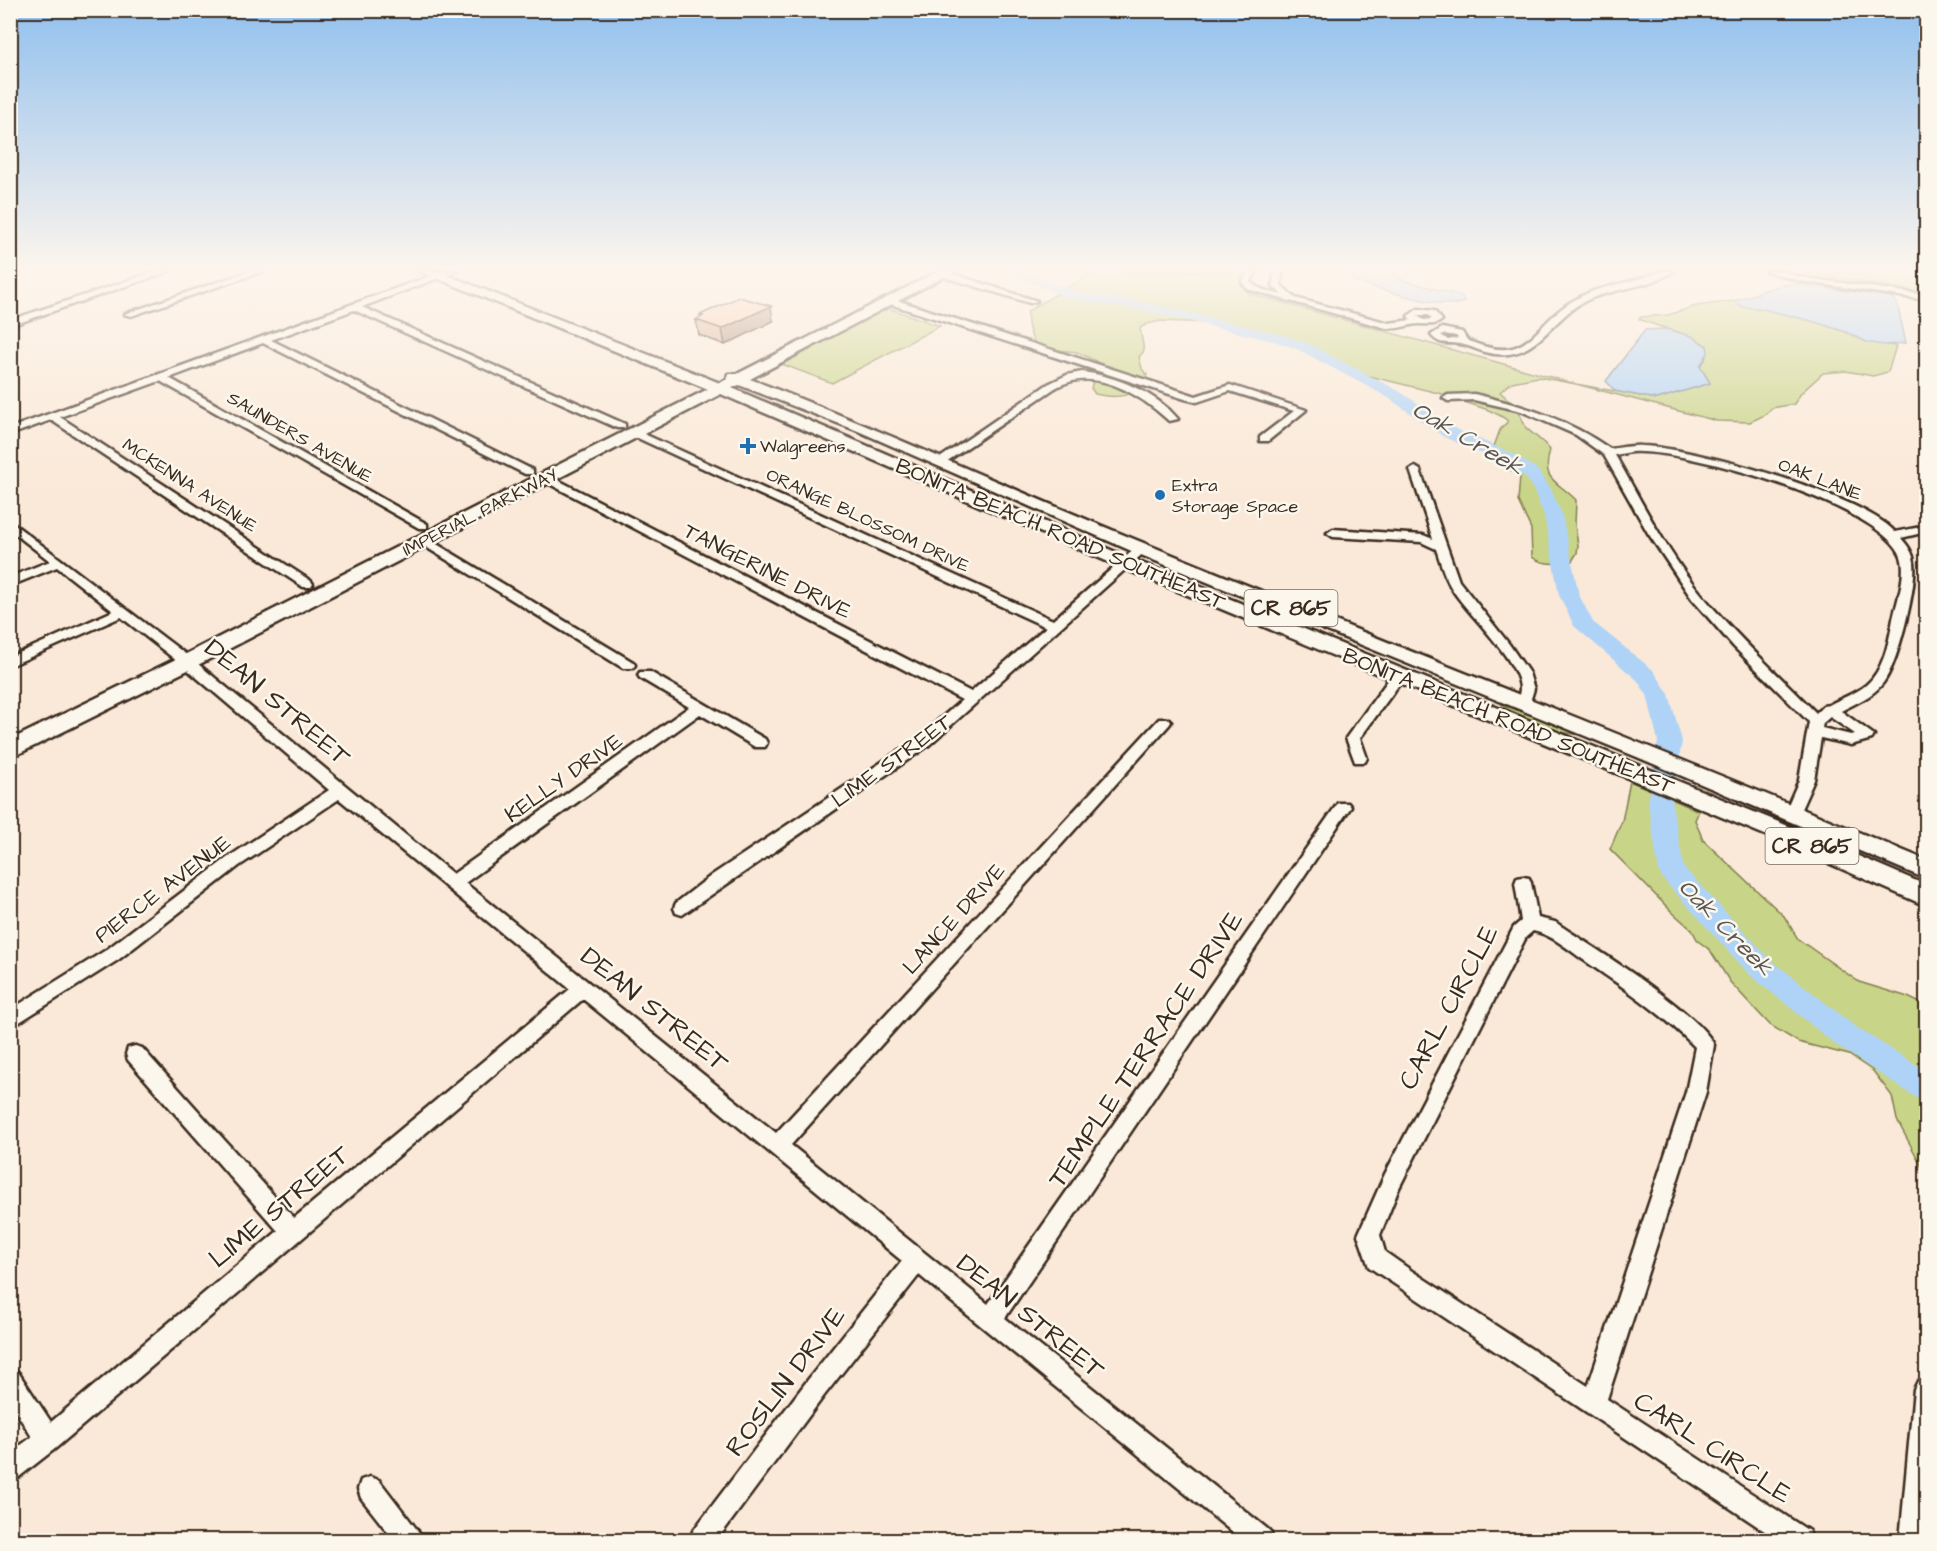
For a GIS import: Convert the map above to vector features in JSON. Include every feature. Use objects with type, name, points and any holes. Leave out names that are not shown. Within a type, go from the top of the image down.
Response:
[{"type":"main road","name":"BONITA BEACH ROAD SOUTHEAST","points":[[620,343],[862,428],[1142,549],[1524,702],[1639,762]]},
{"type":"main road","name":"IMPERIAL PARKWAY","points":[[722,381],[791,343]]},
{"type":"main road","name":"IMPERIAL PARKWAY","points":[[10,736],[180,657],[722,381],[801,343]]},
{"type":"main road","name":"BONITA BEACH ROAD SOUTHEAST","points":[[722,381],[830,434],[1126,563],[1562,742],[1608,749],[1703,788],[1926,897]]},
{"type":"main road","points":[[830,434],[853,438],[910,462],[930,464],[939,462]]},
{"type":"main road","name":"IMPERIAL PARKWAY","points":[[10,750],[307,584],[424,533]]},
{"type":"main road","points":[[1344,652],[1386,657],[1503,703],[1524,702]]},
{"type":"main road","name":"BONITA BEACH ROAD SOUTHEAST","points":[[1703,788],[1793,814],[1926,870]]},
{"type":"street","points":[[10,432],[255,343]]},
{"type":"street","name":"TANGERINE DRIVE","points":[[271,343],[537,475],[972,699]]},
{"type":"street","name":"ORANGE BLOSSOM DRIVE","points":[[436,343],[1055,626]]},
{"type":"street","points":[[1016,343],[1197,399],[1230,388],[1300,410],[1264,439]]},
{"type":"street","points":[[1466,343],[1484,350],[1500,351],[1525,347],[1529,343]]},
{"type":"street","name":"SAUNDERS AVENUE","points":[[161,377],[424,533],[628,664]]},
{"type":"street","points":[[939,462],[1053,386],[1069,378],[1099,379],[1127,388],[1159,406],[1173,419]]},
{"type":"street","points":[[1449,398],[1474,397],[1524,409],[1580,433],[1608,453],[1684,581],[1739,644],[1815,726],[1851,740],[1867,735],[1828,709]]},
{"type":"street","name":"MCKENNA AVENUE","points":[[53,417],[307,584]]},
{"type":"street","name":"OAK LANE","points":[[1608,453],[1633,449],[1654,450],[1760,476],[1839,502],[1875,521],[1894,536],[1904,549],[1909,565],[1887,668],[1872,687],[1828,709],[1815,726]]},
{"type":"street","points":[[1415,470],[1441,547],[1461,596],[1517,664],[1526,684],[1524,702]]},
{"type":"street","name":"DEAN STREET","points":[[10,524],[180,657],[340,791],[1262,1540]]},
{"type":"street","points":[[1894,536],[1926,529]]},
{"type":"street","points":[[1333,533],[1423,539],[1441,547]]},
{"type":"street","points":[[10,540],[24,535]]},
{"type":"street","name":"LIME STREET","points":[[682,908],[718,880],[923,742],[1142,549]]},
{"type":"street","points":[[10,582],[58,562]]},
{"type":"street","points":[[10,662],[122,612]]},
{"type":"street","points":[[645,675],[760,743]]},
{"type":"street","points":[[1360,758],[1353,738],[1399,675]]},
{"type":"street","name":"KELLY DRIVE","points":[[453,883],[699,707]]},
{"type":"street","name":"LANCE DRIVE","points":[[777,1146],[1164,722]]},
{"type":"street","points":[[1793,814],[1801,799],[1812,765],[1815,726]]},
{"type":"street","name":"PIERCE AVENUE","points":[[10,1020],[112,955],[174,910],[233,862],[340,791]]},
{"type":"street","name":"TEMPLE TERRACE DRIVE","points":[[990,1320],[1344,807]]},
{"type":"street","points":[[1523,883],[1530,923]]},
{"type":"street","name":"CARL CIRCLE","points":[[1594,1404],[1695,1092],[1705,1045],[1682,1021],[1603,964],[1548,927],[1530,923],[1520,932],[1392,1181],[1369,1235],[1377,1259],[1404,1279],[1800,1540]]},
{"type":"street","name":"LIME STREET","points":[[10,1468],[48,1440],[584,988]]},
{"type":"street","points":[[135,1054],[293,1232]]},
{"type":"street","name":"ROSLIN DRIVE","points":[[702,1540],[815,1389],[917,1260]]},
{"type":"street","points":[[10,1380],[48,1440]]},
{"type":"street","points":[[1912,1540],[1926,1389]]},
{"type":"street","points":[[370,1490],[409,1540]]},
{"type":"green space","points":[[813,343],[907,343],[832,383],[776,362]]},
{"type":"green space","points":[[1036,343],[1143,343],[1144,351],[1139,357],[1142,369],[1147,375],[1138,388],[1126,395],[1095,394],[1091,388],[1097,367],[1096,361],[1077,352],[1037,346]]},
{"type":"green space","points":[[1289,343],[1429,343],[1576,384],[1538,377],[1512,382],[1500,392],[1516,406],[1526,428],[1550,450],[1547,468],[1552,479],[1576,500],[1575,525],[1578,545],[1577,553],[1572,561],[1546,563],[1532,557],[1531,529],[1518,501],[1520,476],[1510,470],[1492,452],[1500,430],[1508,421],[1493,412],[1442,394],[1345,370]]},
{"type":"green space","points":[[1703,343],[1877,343],[1896,346],[1888,372],[1873,376],[1846,371],[1823,373],[1801,393],[1794,404],[1772,408],[1765,415],[1750,422],[1717,421],[1576,384],[1657,399],[1710,383],[1700,366],[1705,360],[1707,346]]},
{"type":"green space","points":[[1501,706],[1519,708],[1588,736],[1559,732]]},
{"type":"green space","points":[[1630,781],[1699,811],[1695,820],[1703,840],[1784,916],[1798,939],[1859,982],[1908,997],[1926,1006],[1926,1174],[1897,1120],[1892,1096],[1873,1071],[1849,1055],[1798,1042],[1770,1025],[1730,982],[1710,950],[1698,941],[1692,930],[1610,849],[1622,821]]},
{"type":"water","points":[[1635,343],[1703,343],[1707,346],[1708,353],[1700,366],[1710,383],[1657,399],[1615,391],[1606,381]]},
{"type":"waterway","name":"Oak Creek","points":[[1295,343],[1393,394],[1450,433],[1507,458],[1531,473],[1542,489],[1553,515],[1569,595],[1584,626],[1645,675],[1658,694],[1670,741],[1660,804],[1672,872],[1760,967],[1846,1036],[1926,1087]]},
{"type":"place","name":"Walgreens","points":[[748,446]]},
{"type":"place","name":"Extra Storage Space","points":[[1160,495]]}]
